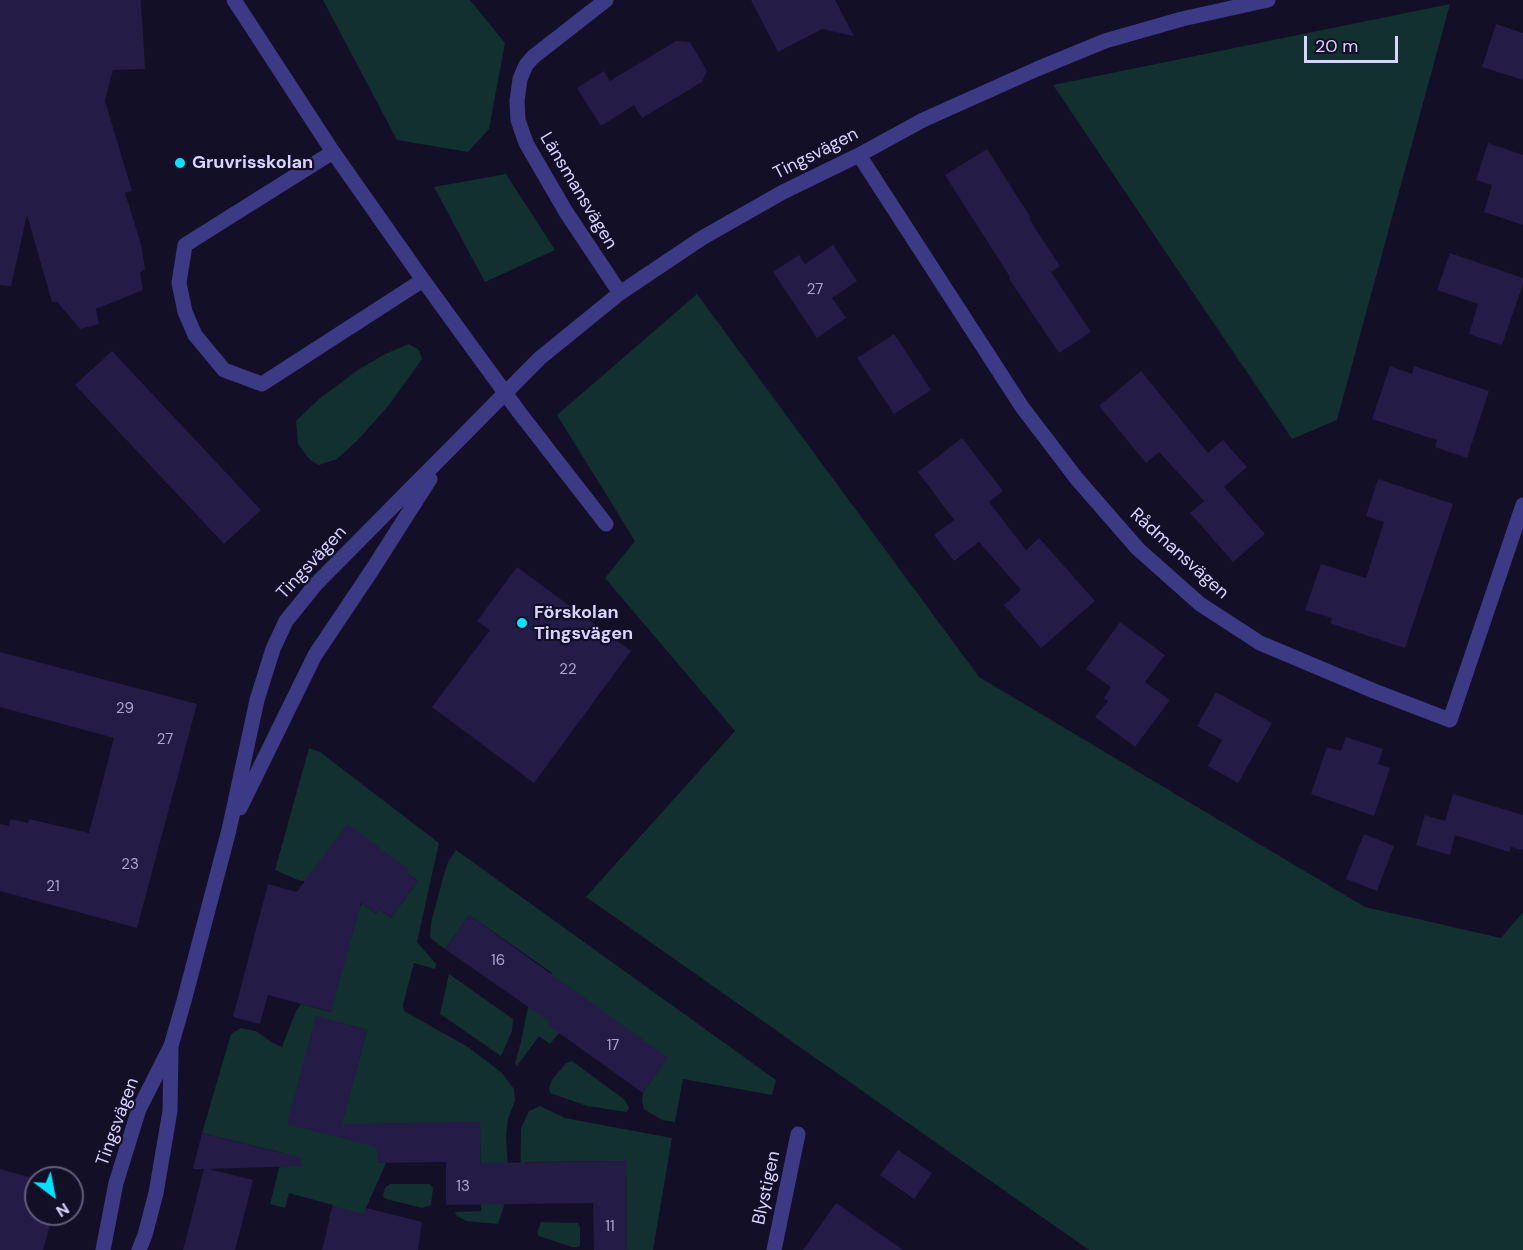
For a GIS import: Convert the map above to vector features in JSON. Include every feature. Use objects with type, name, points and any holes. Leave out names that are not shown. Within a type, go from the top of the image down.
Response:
[{"type":"street","points":[[234,0],[333,152],[423,280],[505,393],[606,524]]},
{"type":"street","name":"Länsmansvägen","points":[[606,0],[533,57],[526,65],[520,79],[517,101],[518,120],[526,143],[566,212],[620,292]]},
{"type":"street","name":"Tingsvägen","points":[[103,1250],[116,1183],[139,1109],[171,1046],[229,830],[257,700],[273,649],[286,621],[316,584],[540,358],[620,292],[702,238],[783,192],[859,155],[923,120],[1037,69],[1105,41],[1182,19],[1268,0]]},
{"type":"street","points":[[333,152],[184,245],[179,283],[185,312],[195,335],[224,370],[262,384],[423,280]]},
{"type":"street","name":"Rådmansvägen","points":[[859,155],[1022,407],[1077,479],[1138,549],[1200,604],[1260,643],[1450,720],[1523,505]]},
{"type":"street","name":"Tingsvägen","points":[[229,830],[315,655],[445,455]]},
{"type":"street","name":"Tingsvägen","points":[[139,1250],[156,1193],[170,1111],[171,1046]]},
{"type":"street","name":"Blystigen","points":[[774,1250],[798,1134]]},
{"type":"green space","points":[[323,0],[470,0],[505,43],[489,129],[468,152],[397,140]]},
{"type":"green space","points":[[1450,4],[1337,420],[1292,439],[1053,85]]},
{"type":"green space","points":[[506,174],[555,250],[485,282],[434,187]]},
{"type":"green space","points":[[697,294],[979,677],[1365,907],[1501,938],[1523,912],[1523,1250],[1089,1250],[586,897],[735,731],[605,578],[635,541],[557,415]]},
{"type":"green space","points":[[409,344],[419,350],[422,359],[389,405],[358,440],[337,459],[319,465],[310,460],[298,444],[296,421],[319,399],[358,370],[385,354]]},
{"type":"green space","points":[[309,748],[320,752],[439,843],[417,942],[436,964],[435,969],[414,963],[403,1005],[404,1011],[468,1047],[502,1073],[514,1089],[515,1101],[508,1119],[506,1136],[508,1169],[505,1203],[498,1224],[466,1221],[455,1212],[481,1211],[480,1123],[377,1124],[378,1163],[386,1163],[366,1208],[361,1227],[329,1218],[333,1205],[289,1193],[285,1208],[270,1204],[283,1153],[202,1133],[231,1034],[241,1028],[256,1031],[282,1047],[301,1004],[330,1012],[362,904],[376,914],[379,909],[391,918],[418,881],[406,872],[408,869],[343,890],[298,880],[275,870]],"holes":[[[345,1024],[367,1030],[338,1137],[341,1036]]]},
{"type":"green space","points":[[456,850],[776,1080],[772,1095],[683,1079],[675,1122],[662,1120],[644,1109],[642,1101],[643,1093],[667,1058],[559,1033],[550,1044],[539,1036],[517,1066],[515,1063],[528,1007],[552,973],[469,915],[445,949],[430,938],[431,923],[443,878],[448,862]]},
{"type":"green space","points":[[449,974],[513,1019],[512,1031],[501,1056],[440,1014]]},
{"type":"green space","points":[[572,1061],[625,1100],[629,1108],[627,1112],[587,1106],[550,1093],[552,1080],[566,1063]]},
{"type":"green space","points":[[540,1106],[565,1118],[672,1138],[653,1250],[627,1250],[626,1161],[525,1162],[525,1204],[520,1200],[521,1128],[529,1111]]},
{"type":"green space","points":[[390,1184],[430,1184],[433,1188],[431,1205],[422,1208],[386,1199],[383,1196],[385,1188]]},
{"type":"green space","points":[[541,1222],[578,1223],[580,1245],[572,1247],[539,1236],[537,1233]]},
{"type":"building","points":[[0,0],[141,0],[145,69],[113,70],[105,101],[132,191],[125,193],[141,244],[145,269],[140,273],[143,290],[96,309],[99,324],[80,329],[57,302],[52,302],[27,215],[11,286],[0,285]]},
{"type":"building","points":[[751,0],[835,0],[854,36],[822,29],[778,52]]},
{"type":"building","points":[[1496,24],[1523,33],[1523,80],[1482,67]]},
{"type":"building","points":[[676,41],[690,42],[707,71],[702,82],[642,118],[634,105],[601,126],[577,88],[604,71],[610,81]]},
{"type":"building","points":[[1488,143],[1523,155],[1523,225],[1484,212],[1492,185],[1476,180]]},
{"type":"building","points":[[987,149],[1060,266],[1051,272],[1091,332],[1059,353],[1009,279],[1010,277],[945,175]]},
{"type":"building","points":[[833,245],[857,281],[832,298],[846,318],[817,338],[773,272],[799,255],[805,264]]},
{"type":"building","points":[[1450,253],[1523,278],[1502,345],[1469,334],[1478,304],[1437,290]]},
{"type":"building","points":[[894,334],[931,390],[894,414],[857,358]]},
{"type":"building","points":[[112,351],[261,510],[224,544],[75,385]]},
{"type":"building","points":[[1390,366],[1412,374],[1414,366],[1489,391],[1467,458],[1435,447],[1437,440],[1372,419]]},
{"type":"building","points":[[1141,371],[1208,453],[1223,440],[1247,467],[1224,487],[1265,534],[1233,562],[1190,513],[1204,501],[1159,452],[1146,463],[1099,406]]},
{"type":"building","points":[[962,438],[1003,491],[989,502],[1026,550],[1039,538],[1095,601],[1041,648],[1004,605],[1021,590],[979,542],[954,561],[934,535],[954,520],[918,472]]},
{"type":"building","points":[[1378,479],[1453,504],[1405,648],[1330,623],[1332,618],[1305,610],[1321,564],[1366,578],[1384,522],[1366,516]]},
{"type":"building","points":[[517,567],[631,651],[534,783],[432,707],[490,630],[477,621]]},
{"type":"building","points":[[1120,622],[1165,655],[1145,682],[1170,700],[1135,747],[1095,717],[1108,701],[1104,698],[1111,687],[1086,669]]},
{"type":"building","points":[[0,652],[197,704],[137,928],[0,891],[0,824],[9,826],[10,819],[28,823],[29,819],[89,833],[114,738],[0,707]]},
{"type":"building","points":[[1216,692],[1272,723],[1238,783],[1208,766],[1222,740],[1197,726]]},
{"type":"building","points":[[1346,737],[1383,749],[1378,764],[1390,768],[1374,816],[1311,794],[1327,747],[1341,751]]},
{"type":"building","points":[[1453,794],[1523,815],[1523,850],[1511,847],[1509,852],[1455,835],[1450,855],[1416,845],[1425,815],[1445,821]]},
{"type":"building","points":[[347,824],[409,869],[406,872],[418,881],[391,918],[379,909],[376,914],[361,903],[331,1012],[268,995],[260,1024],[233,1017],[268,884],[297,892]]},
{"type":"building","points":[[1364,834],[1394,846],[1377,891],[1346,879]]},
{"type":"building","points":[[469,915],[668,1058],[643,1093],[548,1025],[550,1022],[445,949]]},
{"type":"building","points":[[316,1016],[367,1030],[342,1124],[480,1122],[480,1163],[626,1161],[627,1250],[594,1250],[593,1203],[446,1205],[446,1162],[378,1163],[377,1147],[287,1124]]},
{"type":"building","points":[[202,1133],[302,1158],[302,1166],[209,1169],[253,1180],[235,1250],[183,1250],[204,1169],[193,1169]]},
{"type":"building","points":[[898,1150],[932,1173],[914,1199],[880,1175]]},
{"type":"building","points":[[0,1169],[24,1176],[24,1226],[50,1226],[43,1250],[0,1250]]},
{"type":"building","points":[[836,1203],[903,1250],[803,1250]]},
{"type":"building","points":[[333,1206],[364,1214],[366,1208],[422,1222],[418,1250],[322,1250]]},
{"type":"place","name":"Gruvrisskolan","points":[[180,163]]},
{"type":"place","name":"Förskolan Tingsvägen","points":[[522,623]]}]
